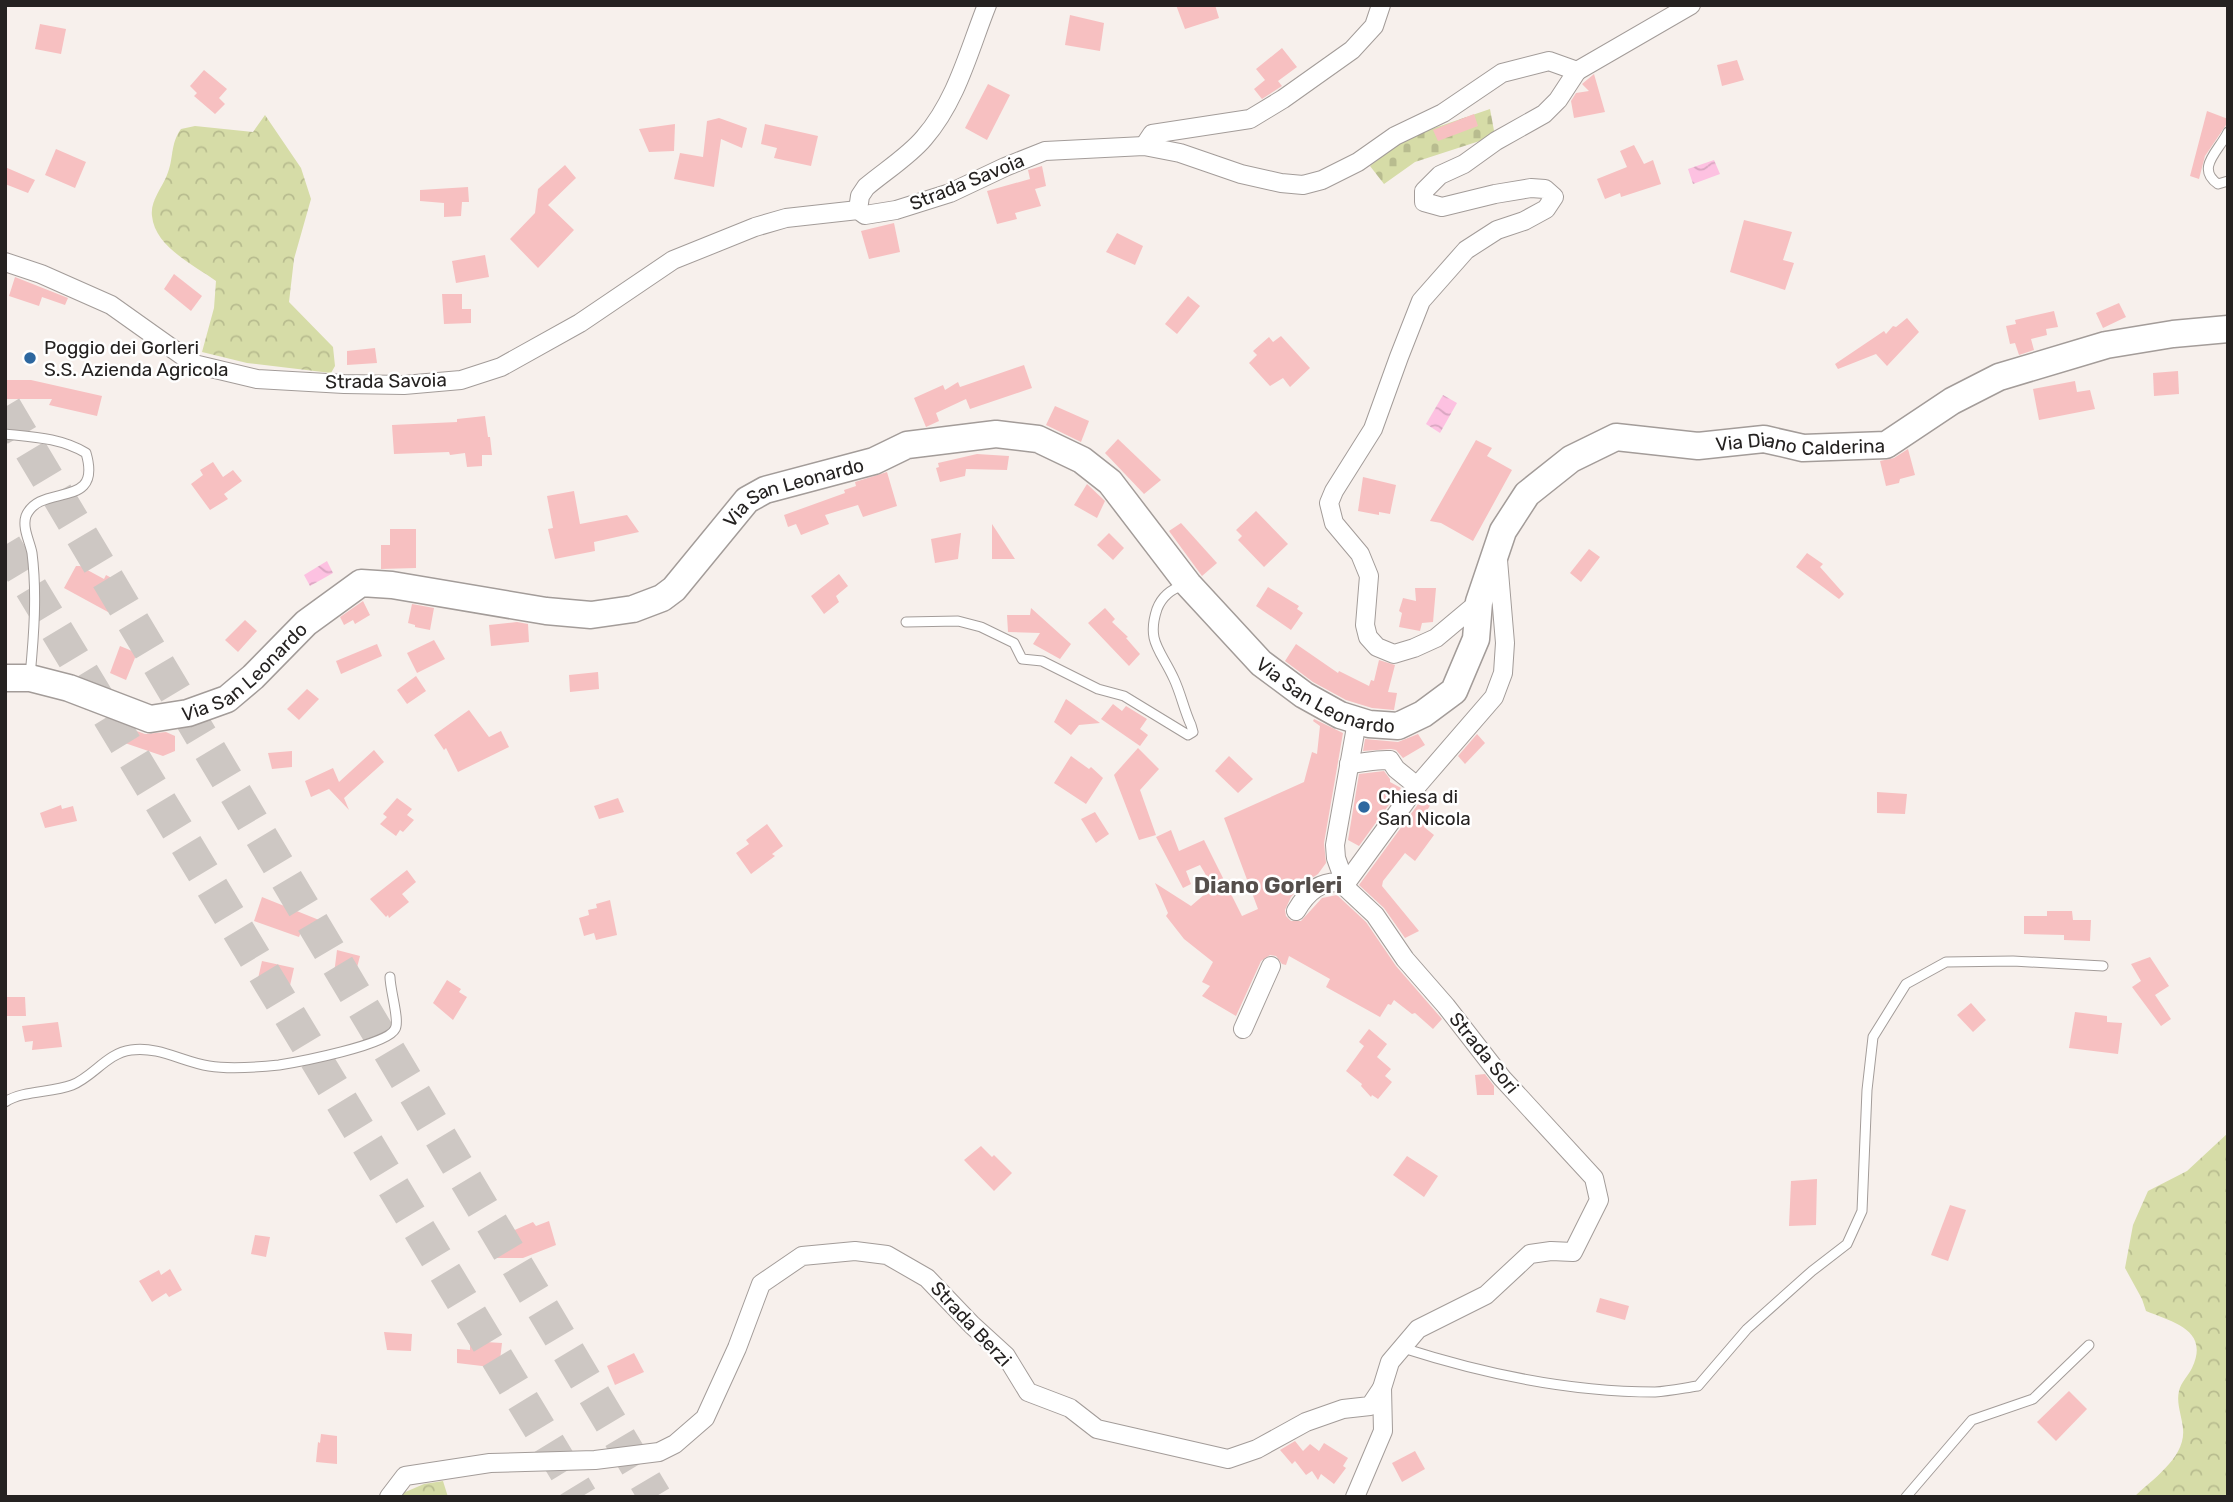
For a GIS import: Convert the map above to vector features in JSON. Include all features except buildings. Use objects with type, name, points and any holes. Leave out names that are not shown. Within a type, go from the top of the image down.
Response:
[{"type":"main road","name":"Via Diano Calderina","points":[[1479,602],[1503,531],[1527,494],[1570,459],[1616,437],[1698,446],[1764,439],[1803,448],[1886,445],[1952,401],[1999,377],[2106,345],[2227,328]]},
{"type":"main road","name":"Via San Leonardo","points":[[18,678],[69,688],[150,719],[188,713],[227,699],[253,677],[306,622],[361,583],[392,585],[546,611],[592,615],[633,609],[662,598],[674,589],[747,500],[765,490],[874,461],[907,445],[971,436],[996,435],[1038,439],[1082,460],[1110,482],[1188,584],[1261,663],[1304,695],[1340,715],[1369,724],[1398,726],[1423,715],[1454,691],[1476,639],[1479,602]]},
{"type":"street","points":[[858,210],[860,196],[866,187],[924,138],[947,104],[963,73],[987,5]]},
{"type":"street","points":[[1144,146],[1152,134],[1250,118],[1283,99],[1352,50],[1374,26],[1381,5]]},
{"type":"street","points":[[1479,602],[1436,638],[1425,643],[1394,654],[1377,648],[1368,637],[1365,625],[1369,576],[1360,554],[1334,523],[1329,503],[1373,429],[1421,301],[1466,250],[1497,229],[1524,221],[1546,209],[1554,197],[1545,189],[1531,188],[1442,207],[1424,202],[1424,191],[1440,175],[1464,164],[1496,141],[1544,114],[1558,100],[1577,71],[1691,5]]},
{"type":"street","name":"Strada Savoia","points":[[5,262],[40,274],[110,305],[194,363],[257,379],[404,385],[461,380],[501,367],[580,323],[673,260],[755,227],[786,218],[858,210],[865,215],[896,210],[950,193],[1045,151],[1144,146],[1180,153],[1241,174],[1303,185],[1322,180],[1358,162],[1395,136],[1443,113],[1502,73],[1549,61],[1577,71]]},
{"type":"street","points":[[1345,883],[1417,786],[1494,697],[1503,673],[1505,643],[1498,548]]},
{"type":"street","points":[[1345,883],[1335,852],[1356,727],[1369,724]]},
{"type":"street","points":[[1349,764],[1376,759],[1390,760],[1396,769],[1417,786]]},
{"type":"street","points":[[1296,911],[1303,898],[1320,886],[1330,881],[1345,883]]},
{"type":"street","name":"Strada Sori","points":[[1345,883],[1345,888],[1375,915],[1405,959],[1502,1078],[1594,1178],[1599,1200],[1573,1252],[1530,1254],[1486,1295],[1418,1329],[1391,1363],[1382,1388],[1383,1431],[1355,1497]]},
{"type":"street","points":[[1243,1029],[1271,966]]},
{"type":"street","name":"Strada Berzi","points":[[389,1497],[405,1476],[490,1463],[595,1460],[659,1452],[676,1444],[705,1418],[737,1348],[761,1284],[802,1256],[855,1251],[887,1255],[927,1278],[1006,1356],[1028,1392],[1070,1408],[1097,1429],[1160,1445],[1227,1459],[1257,1449],[1306,1422],[1343,1409],[1370,1406],[1382,1388]]},
{"type":"lane","points":[[2228,132],[2209,163],[2207,173],[2209,178],[2218,184],[2228,181]]},
{"type":"lane","points":[[5,434],[52,439],[72,445],[86,453],[90,468],[85,484],[76,492],[37,503],[26,516],[34,593],[18,678]]},
{"type":"lane","points":[[906,622],[958,621],[981,627],[1014,643],[1022,659],[1042,661],[1098,689],[1124,696],[1188,735],[1193,732],[1191,725],[1174,679],[1153,638],[1152,626],[1160,603],[1168,593],[1188,584]]},
{"type":"lane","points":[[1403,1348],[1449,1363],[1551,1385],[1657,1392],[1698,1386],[1747,1329],[1847,1244],[1862,1211],[1867,1090],[1873,1037],[1906,984],[1946,962],[2013,961],[2103,966]]},
{"type":"lane","points":[[5,1102],[14,1097],[75,1084],[102,1062],[129,1050],[153,1050],[210,1067],[266,1065],[337,1053],[379,1041],[393,1033],[396,1026],[390,977]]},
{"type":"lane","points":[[1906,1497],[1972,1420],[2033,1399],[2088,1345]]},
{"type":"green space","points":[[1490,109],[1495,136],[1415,162],[1384,184],[1370,166],[1405,138]]},
{"type":"green space","points":[[265,115],[301,168],[311,199],[294,259],[289,302],[333,347],[335,366],[331,373],[247,363],[202,352],[214,308],[216,281],[168,246],[160,237],[152,216],[153,205],[167,175],[175,140],[181,129],[195,126],[253,132]]},
{"type":"green space","points":[[2228,1133],[2228,1497],[2134,1497],[2167,1467],[2179,1449],[2183,1429],[2178,1396],[2181,1385],[2192,1368],[2196,1345],[2186,1329],[2146,1311],[2125,1268],[2133,1225],[2148,1191],[2187,1171]]},
{"type":"green space","points":[[443,1481],[448,1497],[403,1497],[403,1493],[424,1484]]},
{"type":"water","points":[[1714,160],[1720,174],[1693,184],[1688,169]]},
{"type":"water","points":[[1443,395],[1457,403],[1440,433],[1426,424]]},
{"type":"water","points":[[327,561],[333,573],[310,586],[304,575]]},
{"type":"tunnel","points":[[5,407],[655,1497]]},
{"type":"tunnel","points":[[5,545],[581,1497]]},
{"type":"place","name":"Poggio dei Gorleri S.S. Azienda Agricola","points":[[30,358]]},
{"type":"place","name":"Chiesa di San Nicola","points":[[1364,807]]},
{"type":"district","name":"Diano Gorleri","points":[[1268,885]]}]
